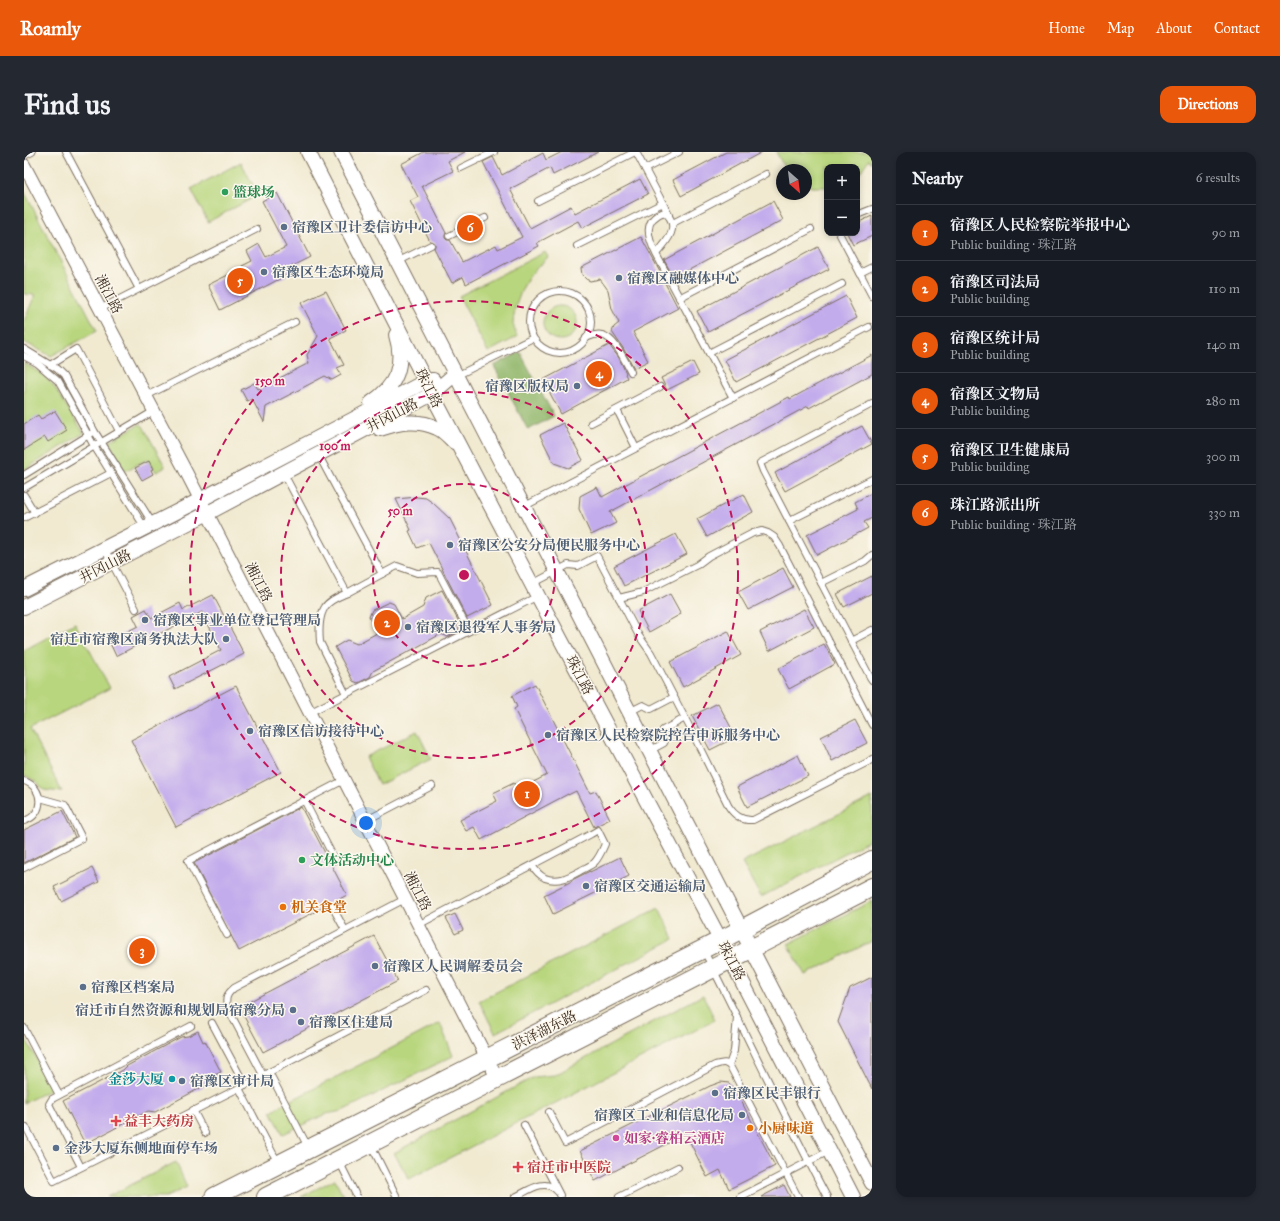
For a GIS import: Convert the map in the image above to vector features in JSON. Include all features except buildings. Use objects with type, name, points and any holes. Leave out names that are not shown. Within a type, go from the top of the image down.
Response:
[{"type":"main road","name":"洪泽湖东路","points":[[214,1197],[721,940],[872,860]]},
{"type":"main road","name":"洪泽湖东路","points":[[266,1197],[872,887]]},
{"type":"street","name":"珠江路","points":[[308,152],[429,388],[721,940],[853,1197]]},
{"type":"street","name":"珠江路","points":[[341,152],[872,1183]]},
{"type":"street","name":"湘江路","points":[[24,165],[154,411],[497,1078]]},
{"type":"street","points":[[314,440],[374,401],[393,383],[398,371],[400,348],[390,312]]},
{"type":"street","name":"井冈山路","points":[[24,589],[200,500],[314,440],[456,375]]},
{"type":"street","name":"井冈山路","points":[[24,607],[206,514],[321,453],[429,388]]},
{"type":"street","points":[[321,453],[396,423],[406,422],[421,423],[438,428],[461,449]]},
{"type":"lane","points":[[24,156],[32,152]]},
{"type":"lane","points":[[66,152],[139,289]]},
{"type":"lane","points":[[461,168],[494,152]]},
{"type":"lane","points":[[538,201],[636,152],[673,223],[672,232],[666,243],[656,254]]},
{"type":"lane","points":[[645,169],[679,152]]},
{"type":"lane","points":[[673,223],[766,174]]},
{"type":"lane","points":[[578,246],[663,203]]},
{"type":"lane","points":[[860,214],[872,209]]},
{"type":"lane","points":[[669,216],[664,212],[657,214],[652,219],[648,230],[650,243],[733,398]]},
{"type":"lane","points":[[449,236],[485,218]]},
{"type":"lane","points":[[100,308],[257,229]]},
{"type":"lane","points":[[679,298],[811,229]]},
{"type":"lane","points":[[842,236],[872,296]]},
{"type":"lane","points":[[397,262],[431,245]]},
{"type":"lane","points":[[860,273],[872,267]]},
{"type":"lane","points":[[709,353],[842,284]]},
{"type":"lane","points":[[555,292],[564,292],[574,295],[582,301],[588,309],[590,319],[590,329],[586,338],[573,350],[564,353],[555,353],[546,350],[539,345],[533,338],[529,319],[532,309],[537,301],[545,295],[555,292]]},
{"type":"lane","points":[[146,396],[295,322]]},
{"type":"lane","points":[[523,507],[869,327]]},
{"type":"lane","points":[[586,338],[596,334],[603,335],[621,354],[631,372]]},
{"type":"lane","points":[[456,375],[533,338]]},
{"type":"lane","points":[[24,349],[58,369],[64,376],[149,526]]},
{"type":"lane","points":[[50,365],[76,349],[119,431]]},
{"type":"lane","points":[[24,356],[37,363],[58,381],[94,446],[111,473],[149,526]]},
{"type":"lane","points":[[591,423],[660,387]]},
{"type":"lane","points":[[872,404],[760,463],[762,471],[872,680]]},
{"type":"lane","points":[[616,410],[636,448]]},
{"type":"lane","points":[[24,488],[154,411]]},
{"type":"lane","points":[[24,474],[95,432]]},
{"type":"lane","points":[[314,440],[382,574]]},
{"type":"lane","points":[[277,460],[347,593]]},
{"type":"lane","points":[[24,518],[111,473]]},
{"type":"lane","points":[[788,521],[872,479]]},
{"type":"lane","points":[[24,495],[34,513]]},
{"type":"lane","points":[[619,598],[644,592],[697,565],[714,554],[754,533],[768,533],[774,537],[780,546],[872,725]]},
{"type":"lane","points":[[104,548],[136,609]]},
{"type":"lane","points":[[821,583],[865,561],[872,555]]},
{"type":"lane","points":[[309,713],[469,631],[535,590],[556,572],[568,565],[578,566],[597,556],[639,636],[651,653],[685,718],[728,807],[738,817],[745,820],[753,820],[872,759]]},
{"type":"lane","points":[[346,694],[320,642],[321,616],[325,606],[332,600],[397,566],[417,573],[438,572],[469,631]]},
{"type":"lane","points":[[851,641],[872,630]]},
{"type":"lane","points":[[629,712],[643,705],[651,709],[674,697]]},
{"type":"lane","points":[[649,751],[664,743],[663,730],[685,718]]},
{"type":"lane","points":[[227,935],[188,861],[344,780]]},
{"type":"lane","points":[[24,781],[29,782],[34,786],[40,798],[40,805],[37,812],[33,817],[24,822]]},
{"type":"lane","points":[[365,821],[432,786]]},
{"type":"lane","points":[[24,868],[82,838],[65,805],[40,798]]},
{"type":"lane","points":[[304,800],[335,860]]},
{"type":"lane","points":[[418,925],[598,830],[605,844],[602,853],[591,866],[566,878],[554,880],[544,878],[532,865]]},
{"type":"lane","points":[[309,1149],[226,1007],[228,993],[234,988],[404,899]]},
{"type":"lane","points":[[332,906],[345,930]]},
{"type":"lane","points":[[703,949],[737,1015],[808,1162],[827,1197]]},
{"type":"lane","points":[[26,1127],[54,1181],[266,1074],[426,990]]},
{"type":"lane","points":[[729,1065],[734,1051],[737,1015]]},
{"type":"lane","points":[[212,1023],[279,1164]]},
{"type":"lane","points":[[81,1167],[49,1104],[52,1098],[191,1026]]},
{"type":"lane","points":[[24,1028],[59,1095]]},
{"type":"lane","points":[[549,1112],[565,1142],[715,1065],[725,1063],[729,1065],[798,1197]]},
{"type":"lane","points":[[193,1110],[205,1133]]},
{"type":"lane","points":[[524,1125],[561,1196]]},
{"type":"lane","points":[[370,1143],[397,1197]]},
{"type":"lane","points":[[740,1197],[829,1151]]},
{"type":"lane","points":[[338,1160],[357,1197]]},
{"type":"lane","points":[[619,1197],[678,1167]]},
{"type":"lane","points":[[515,1197],[540,1184],[548,1184],[555,1188],[561,1196]]},
{"type":"green space","points":[[776,152],[872,152],[872,163],[869,159],[860,172],[860,164],[824,164],[824,187],[812,187],[812,164],[783,164]]},
{"type":"green space","name":"篮球场","points":[[241,162],[258,195],[208,222],[191,189]]},
{"type":"green space","points":[[24,191],[97,331],[51,356],[24,342],[24,321],[35,295],[24,294]]},
{"type":"green space","points":[[545,252],[548,257],[530,275],[522,289],[515,308],[513,324],[517,337],[488,352],[459,296]]},
{"type":"green space","points":[[560,306],[572,311],[577,323],[572,335],[560,340],[548,335],[543,323],[548,311]]},
{"type":"green space","points":[[520,352],[554,416],[528,430],[494,366]]},
{"type":"green space","points":[[24,363],[43,375],[53,385],[84,433],[24,470]]},
{"type":"green space","points":[[140,424],[143,426],[165,466],[156,472],[148,459],[125,471],[110,443],[110,441]]},
{"type":"green space","points":[[75,623],[110,688],[30,729],[62,792],[44,790],[37,782],[24,775],[24,650]]},
{"type":"green space","points":[[417,731],[431,759],[379,785],[365,757]]},
{"type":"green space","points":[[872,797],[872,839],[761,897],[742,863]]},
{"type":"green space","points":[[872,901],[872,941],[805,975],[788,944]]},
{"type":"green space","points":[[659,908],[674,939],[495,1033],[479,1001]]},
{"type":"green space","points":[[703,995],[715,1020],[409,1179],[394,1153],[534,1077],[555,1075]]},
{"type":"green space","points":[[440,1023],[453,1056],[342,1111],[326,1114],[283,1134],[271,1111]]},
{"type":"green space","points":[[24,1036],[53,1088],[24,1103]]},
{"type":"green space","points":[[176,1162],[187,1187],[166,1197],[107,1197]]},
{"type":"green space","points":[[335,1179],[344,1197],[301,1197]]},
{"type":"place","name":"篮球场","points":[[225,192]]},
{"type":"place","name":"宿豫区卫计委信访中心","points":[[284,227]]},
{"type":"place","name":"珠江路派出所","points":[[470,228]]},
{"type":"place","name":"宿豫区生态环境局","points":[[264,272]]},
{"type":"place","name":"宿豫区融媒体中心","points":[[619,278]]},
{"type":"place","name":"宿豫区卫生健康局","points":[[240,281]]},
{"type":"place","name":"宿豫区文物局","points":[[599,374]]},
{"type":"place","name":"宿豫区版权局","points":[[577,386]]},
{"type":"place","name":"宿豫区公安分局便民服务中心","points":[[450,545]]},
{"type":"place","name":"宿豫区事业单位登记管理局","points":[[145,620]]},
{"type":"place","name":"宿豫区司法局","points":[[387,623]]},
{"type":"place","name":"宿豫区退役军人事务局","points":[[408,627]]},
{"type":"place","name":"宿迁市宿豫区商务执法大队","points":[[226,639]]},
{"type":"place","name":"宿豫区信访接待中心","points":[[250,731]]},
{"type":"place","name":"宿豫区人民检察院控告申诉服务中心","points":[[548,735]]},
{"type":"place","name":"宿豫区人民检察院举报中心","points":[[527,794]]},
{"type":"place","name":"文体活动中心","points":[[302,860]]},
{"type":"place","name":"宿豫区交通运输局","points":[[586,886]]},
{"type":"place","name":"机关食堂","points":[[283,907]]},
{"type":"place","name":"宿豫区统计局","points":[[142,951]]},
{"type":"place","name":"宿豫区人民调解委员会","points":[[375,966]]},
{"type":"place","name":"宿豫区档案局","points":[[83,987]]},
{"type":"place","name":"宿迁市自然资源和规划局宿豫分局","points":[[293,1010]]},
{"type":"place","name":"宿豫区住建局","points":[[301,1022]]},
{"type":"place","name":"金莎大厦","points":[[172,1079]]},
{"type":"place","name":"宿豫区审计局","points":[[182,1081]]},
{"type":"place","name":"宿豫区民丰银行","points":[[715,1093]]},
{"type":"place","name":"宿豫区工业和信息化局","points":[[742,1115]]},
{"type":"place","name":"益丰大药房","points":[[116,1121]]},
{"type":"place","name":"小厨味道","points":[[750,1128]]},
{"type":"place","name":"如家·睿柏云酒店","points":[[616,1138]]},
{"type":"place","name":"金莎大厦东侧地面停车场","points":[[56,1148]]},
{"type":"place","name":"宿迁市中医院","points":[[518,1167]]}]
